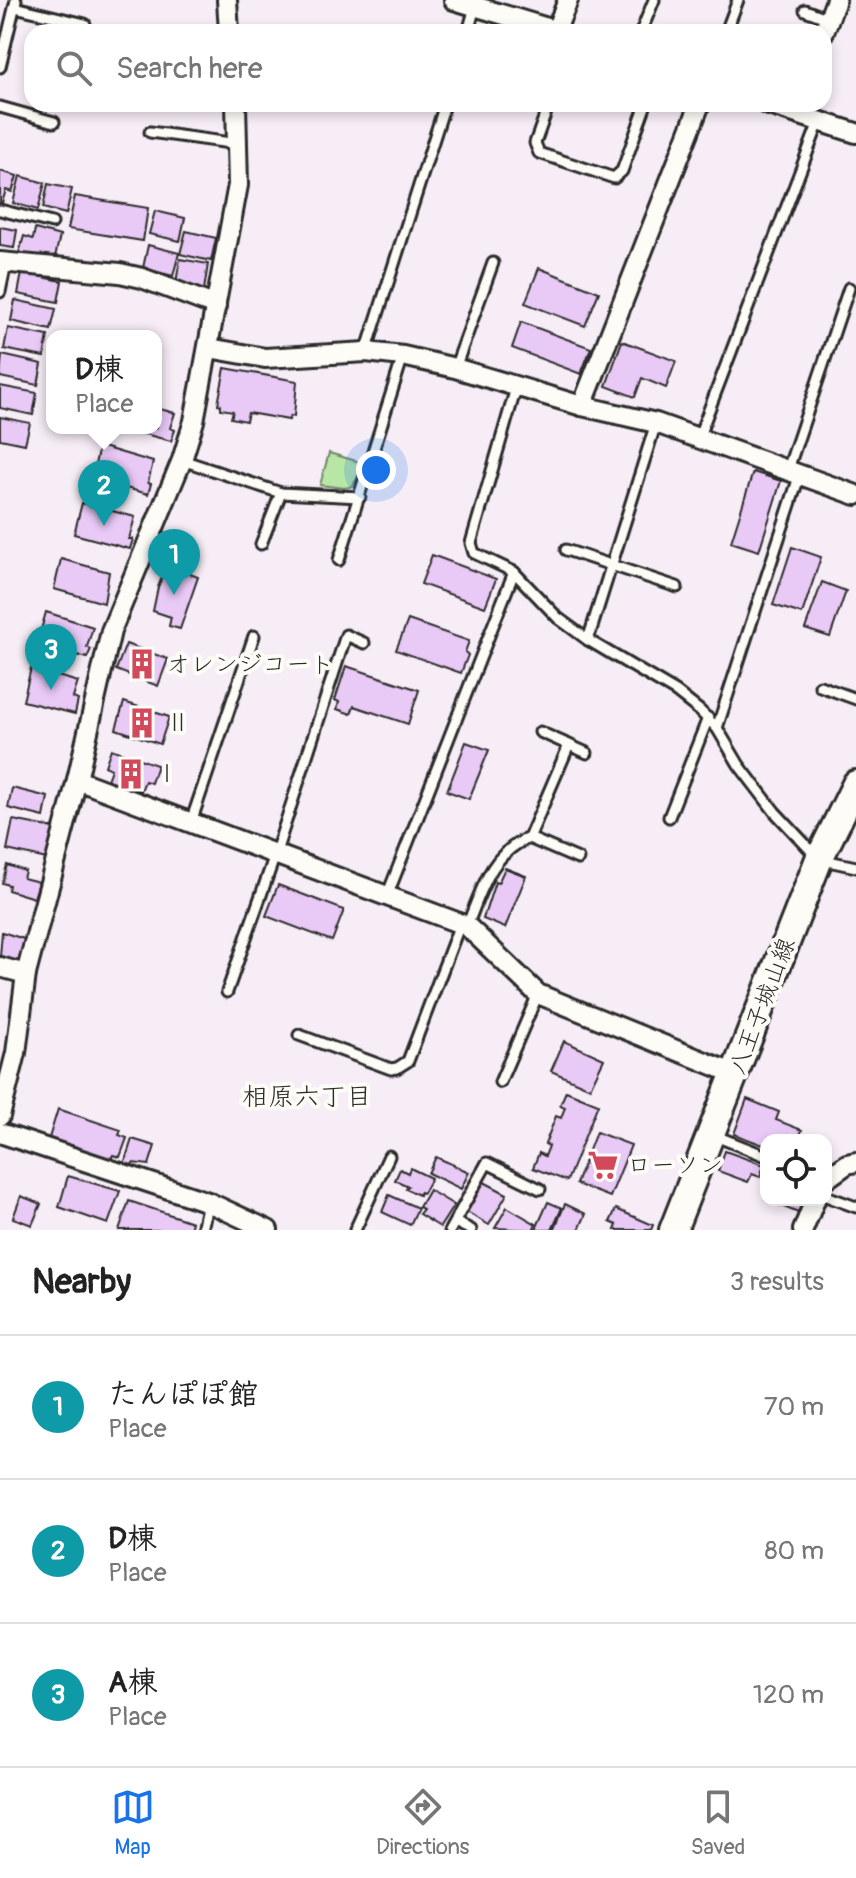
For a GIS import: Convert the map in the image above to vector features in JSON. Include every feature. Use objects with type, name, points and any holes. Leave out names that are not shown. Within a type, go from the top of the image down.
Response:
[{"type":"main road","name":"八王子城山線","points":[[673,1230],[819,859],[856,784]]},
{"type":"street","points":[[227,0],[228,24]]},
{"type":"street","points":[[454,0],[486,6],[538,24]]},
{"type":"street","points":[[560,24],[568,0]]},
{"type":"street","points":[[827,24],[836,0]]},
{"type":"street","points":[[0,1116],[16,1053],[26,974],[77,780],[111,631],[182,460],[194,421],[238,185],[236,112]]},
{"type":"street","points":[[582,406],[697,112]]},
{"type":"street","points":[[801,112],[819,122],[856,133]]},
{"type":"street","points":[[3,262],[120,273],[142,278],[216,306]]},
{"type":"street","points":[[209,348],[265,358],[366,352],[403,356],[699,436],[856,495]]},
{"type":"street","points":[[77,780],[463,925],[538,994],[735,1074]]},
{"type":"street","points":[[0,967],[26,974]]},
{"type":"street","points":[[0,1133],[208,1202],[268,1230]]},
{"type":"street","points":[[832,1175],[847,1164],[856,1162]]},
{"type":"street","points":[[803,1230],[813,1206]]},
{"type":"lane","points":[[644,24],[654,0]]},
{"type":"lane","points":[[729,24],[738,0]]},
{"type":"lane","points":[[0,67],[15,3],[85,24]]},
{"type":"lane","points":[[474,24],[486,6]]},
{"type":"lane","points":[[805,10],[823,24]]},
{"type":"lane","points":[[0,107],[54,122]]},
{"type":"lane","points":[[366,352],[442,112]]},
{"type":"lane","points":[[546,112],[535,143],[539,153],[614,178],[622,171],[643,112]]},
{"type":"lane","points":[[699,436],[819,122]]},
{"type":"lane","points":[[150,132],[238,144]]},
{"type":"lane","points":[[0,210],[52,223]]},
{"type":"lane","points":[[0,292],[3,262]]},
{"type":"lane","points":[[455,368],[493,263]]},
{"type":"lane","points":[[717,728],[849,288]]},
{"type":"lane","points":[[339,560],[403,356]]},
{"type":"lane","points":[[516,388],[471,543],[474,553],[503,564],[558,618],[588,640],[676,692],[708,718],[775,812],[819,859],[856,867]]},
{"type":"lane","points":[[588,640],[656,423]]},
{"type":"lane","points":[[182,460],[281,493],[360,497]]},
{"type":"lane","points":[[261,544],[281,493]]},
{"type":"lane","points":[[566,550],[677,587]]},
{"type":"lane","points":[[387,898],[514,572]]},
{"type":"lane","points":[[335,631],[364,643]]},
{"type":"lane","points":[[227,992],[346,635]]},
{"type":"lane","points":[[191,822],[254,636]]},
{"type":"lane","points":[[820,686],[856,699]]},
{"type":"lane","points":[[669,817],[708,718]]},
{"type":"lane","points":[[540,732],[587,753]]},
{"type":"lane","points":[[299,1035],[391,1069],[408,1061],[463,925],[492,866],[529,838],[569,745]]},
{"type":"lane","points":[[529,838],[578,859]]},
{"type":"lane","points":[[500,1082],[538,994]]},
{"type":"lane","points":[[712,1135],[760,1154]]},
{"type":"lane","points":[[355,1230],[389,1156]]},
{"type":"lane","points":[[471,1230],[452,1226],[487,1163],[540,1189]]},
{"type":"lane","points":[[832,1198],[856,1207]]},
{"type":"lane","points":[[202,1230],[208,1202]]},
{"type":"green space","points":[[329,453],[363,463],[353,485],[345,488],[320,485]]},
{"type":"building","points":[[0,171],[17,176],[12,192],[6,190],[2,203],[0,203]]},
{"type":"building","points":[[20,176],[45,183],[38,210],[13,203]]},
{"type":"building","points":[[48,184],[72,189],[66,214],[43,208]]},
{"type":"building","points":[[75,196],[148,208],[143,241],[68,229]]},
{"type":"building","points":[[155,211],[185,218],[180,241],[149,234]]},
{"type":"building","points":[[0,227],[17,230],[14,248],[0,246]]},
{"type":"building","points":[[35,229],[60,236],[55,257],[19,253],[24,236],[33,239]]},
{"type":"building","points":[[186,231],[216,238],[211,261],[180,254]]},
{"type":"building","points":[[148,245],[179,253],[173,276],[143,268]]},
{"type":"building","points":[[180,259],[208,264],[204,290],[176,283]]},
{"type":"building","points":[[539,268],[599,292],[585,326],[525,303]]},
{"type":"building","points":[[22,273],[62,281],[58,302],[18,294]]},
{"type":"building","points":[[15,300],[56,309],[51,330],[11,321]]},
{"type":"building","points":[[521,322],[591,348],[581,374],[512,348]]},
{"type":"building","points":[[8,328],[46,336],[44,357],[4,349]]},
{"type":"building","points":[[622,341],[676,361],[666,388],[642,378],[635,397],[606,386]]},
{"type":"building","points":[[2,355],[42,364],[38,385],[0,377]]},
{"type":"building","points":[[225,368],[297,381],[294,416],[290,416],[289,420],[248,413],[246,421],[231,418],[233,411],[221,409],[218,404]]},
{"type":"building","points":[[0,386],[37,393],[33,415],[0,408]]},
{"type":"building","points":[[162,410],[175,413],[170,428],[175,430],[171,441],[145,434],[162,434]]},
{"type":"building","points":[[0,417],[30,423],[25,444],[0,439]]},
{"type":"building","points":[[99,446],[153,462],[148,494],[92,479]]},
{"type":"building","points":[[753,472],[781,481],[759,551],[731,542]]},
{"type":"building","points":[[82,503],[135,517],[129,539],[133,539],[130,549],[74,534]]},
{"type":"building","points":[[792,547],[821,557],[802,614],[773,605]]},
{"type":"building","points":[[432,555],[496,579],[485,607],[421,584]]},
{"type":"building","points":[[61,559],[109,572],[104,603],[54,589]]},
{"type":"building","points":[[167,565],[198,577],[180,629],[169,626],[171,617],[153,611]]},
{"type":"building","points":[[822,582],[846,591],[830,637],[805,629]]},
{"type":"building","points":[[46,612],[93,627],[87,658],[37,644]]},
{"type":"building","points":[[408,620],[469,641],[465,652],[468,655],[461,673],[396,650]]},
{"type":"building","name":"オレンジコート","points":[[126,644],[168,659],[158,686],[116,670]]},
{"type":"building","points":[[346,666],[419,690],[408,724],[354,706],[351,714],[337,709],[339,702],[335,700]]},
{"type":"building","points":[[31,668],[78,682],[73,698],[78,700],[75,714],[23,701]]},
{"type":"building","name":"Ⅱ","points":[[124,702],[169,717],[160,744],[116,729]]},
{"type":"building","points":[[466,742],[489,750],[469,799],[447,791]]},
{"type":"building","name":"Ⅰ","points":[[111,749],[157,765],[151,783],[145,781],[141,791],[107,780],[111,769],[105,766]]},
{"type":"building","points":[[12,788],[48,797],[44,817],[8,808]]},
{"type":"building","points":[[13,820],[54,828],[47,859],[7,850]]},
{"type":"building","points":[[7,865],[25,871],[23,878],[39,882],[34,898],[8,890],[9,885],[2,883]]},
{"type":"building","points":[[505,868],[526,876],[505,928],[483,919],[495,882],[498,883]]},
{"type":"building","points":[[278,885],[344,910],[332,941],[266,916]]},
{"type":"building","points":[[2,932],[27,940],[20,962],[0,956]]},
{"type":"building","points":[[564,1041],[604,1059],[590,1088],[551,1071]]},
{"type":"building","points":[[566,1091],[598,1104],[567,1181],[533,1168],[539,1153],[545,1156],[549,1146],[545,1144],[556,1116],[561,1118],[565,1107],[560,1105]]},
{"type":"building","points":[[747,1099],[779,1112],[776,1120],[802,1130],[800,1134],[760,1134],[760,1144],[734,1134]]},
{"type":"building","points":[[58,1109],[121,1130],[119,1135],[127,1138],[120,1157],[113,1155],[111,1159],[49,1138]]},
{"type":"building","name":"ローソン","points":[[596,1132],[631,1145],[610,1197],[576,1184]]},
{"type":"building","points":[[132,1139],[155,1146],[149,1165],[133,1163],[131,1167],[124,1164]]},
{"type":"building","points":[[725,1151],[760,1164],[760,1177],[752,1174],[748,1182],[718,1171]]},
{"type":"building","points":[[436,1157],[469,1172],[461,1189],[428,1173]]},
{"type":"building","points":[[410,1168],[431,1178],[419,1195],[395,1180],[400,1169],[408,1173]]},
{"type":"building","points":[[68,1176],[120,1191],[108,1224],[59,1207]]},
{"type":"building","points":[[484,1182],[507,1194],[489,1225],[467,1212]]},
{"type":"building","points":[[429,1190],[454,1205],[440,1227],[419,1214],[423,1209],[419,1207]]},
{"type":"building","points":[[389,1195],[418,1208],[410,1225],[382,1212]]},
{"type":"building","points":[[21,1196],[41,1204],[32,1225],[13,1218]]},
{"type":"building","points":[[129,1201],[192,1222],[190,1230],[119,1230]]},
{"type":"building","points":[[548,1202],[562,1208],[552,1230],[536,1229]]},
{"type":"building","points":[[565,1204],[586,1214],[579,1230],[554,1230]]},
{"type":"building","points":[[781,1206],[801,1206],[798,1213]]},
{"type":"building","points":[[507,1207],[536,1224],[533,1230],[495,1228]]},
{"type":"building","points":[[616,1209],[653,1225],[651,1230],[615,1230],[617,1225],[610,1222]]},
{"type":"place","name":"D棟","points":[[104,526]]},
{"type":"place","name":"たんぽぽ館","points":[[174,595]]},
{"type":"place","name":"オレンジコート","points":[[142,664]]},
{"type":"place","name":"A棟","points":[[51,690]]},
{"type":"place","name":"Ⅱ","points":[[142,723]]},
{"type":"place","name":"Ⅰ","points":[[131,774]]},
{"type":"place","name":"ローソン","points":[[603,1165]]},
{"type":"district","name":"相原六丁目","points":[[307,1097]]}]
